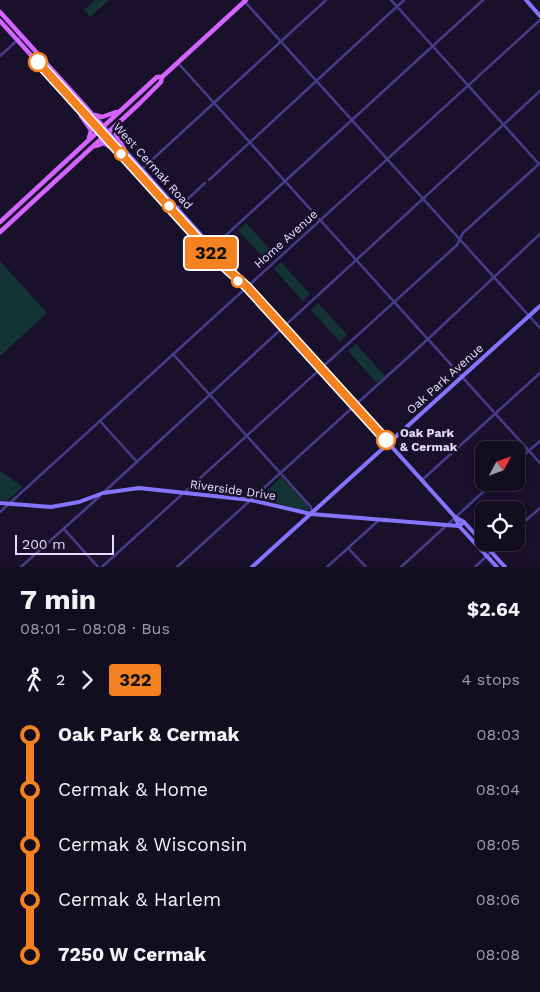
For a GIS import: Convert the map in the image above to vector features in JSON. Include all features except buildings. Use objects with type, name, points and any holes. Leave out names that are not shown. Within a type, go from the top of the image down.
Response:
[{"type":"main road","points":[[0,232],[120,122],[161,82],[162,77],[245,1]]},
{"type":"main road","points":[[0,12],[89,110],[101,128]]},
{"type":"main road","points":[[0,21],[81,110],[101,128]]},
{"type":"main road","points":[[0,222],[121,109],[157,77],[162,77]]},
{"type":"main road","points":[[89,110],[102,118],[121,109]]},
{"type":"main road","points":[[81,110],[81,116],[91,130],[88,140]]},
{"type":"main road","points":[[120,122],[116,134],[123,152]]},
{"type":"main road","points":[[92,148],[104,143],[123,152]]},
{"type":"street","points":[[142,169],[326,0]]},
{"type":"street","points":[[64,528],[100,567],[457,245],[463,233],[540,164],[391,0]]},
{"type":"street","points":[[209,180],[404,0]]},
{"type":"street","points":[[213,247],[483,0]]},
{"type":"street","points":[[526,0],[540,16]]},
{"type":"street","points":[[245,1],[540,328]]},
{"type":"street","name":"Home Avenue","points":[[0,512],[540,20]]},
{"type":"street","points":[[0,56],[22,36]]},
{"type":"street","points":[[178,63],[540,463]]},
{"type":"street","points":[[21,567],[284,328],[540,91]]},
{"type":"street","name":"West Cermak Road","points":[[101,128],[218,261],[247,287]]},
{"type":"street","name":"West Cermak Road","points":[[123,152],[142,169],[178,208],[455,517],[459,526],[496,567]]},
{"type":"street","points":[[178,208],[205,183]]},
{"type":"street","points":[[177,567],[355,406],[540,234]]},
{"type":"street","name":"Oak Park Avenue","points":[[252,567],[540,306]]},
{"type":"street","points":[[173,354],[311,507],[311,514]]},
{"type":"street","points":[[422,480],[540,373]]},
{"type":"street","points":[[100,421],[137,462]]},
{"type":"street","points":[[525,454],[540,441]]},
{"type":"street","name":"Riverside Drive","points":[[0,503],[60,506],[90,499],[103,493],[139,488],[251,500],[311,514],[378,521],[459,526]]},
{"type":"street","points":[[401,567],[484,491]]},
{"type":"street","points":[[525,521],[540,508]]},
{"type":"street","name":"West Cermak Road","points":[[455,517],[464,522],[505,567]]},
{"type":"street","points":[[326,567],[378,521]]},
{"type":"street","points":[[459,526],[464,522]]},
{"type":"street","points":[[348,548],[366,567]]},
{"type":"street","points":[[475,567],[491,552]]},
{"type":"green space","points":[[95,0],[109,0],[90,17],[84,10]]},
{"type":"green space","points":[[246,223],[275,255],[267,262],[238,230]]},
{"type":"green space","points":[[0,261],[47,313],[0,356]]},
{"type":"green space","points":[[281,262],[310,294],[303,301],[274,269]]},
{"type":"green space","points":[[318,303],[347,335],[340,342],[311,310]]},
{"type":"green space","points":[[356,344],[385,376],[377,383],[348,351]]},
{"type":"green space","points":[[0,471],[23,487],[6,501],[0,500]]},
{"type":"green space","points":[[281,477],[307,504],[309,510],[298,509],[259,498]]},
{"type":"bus line","name":"322","points":[[38,62],[218,261],[242,285],[247,287],[386,440]]},
{"type":"place","name":"Oak Park & Cermak","points":[[386,440]]}]
